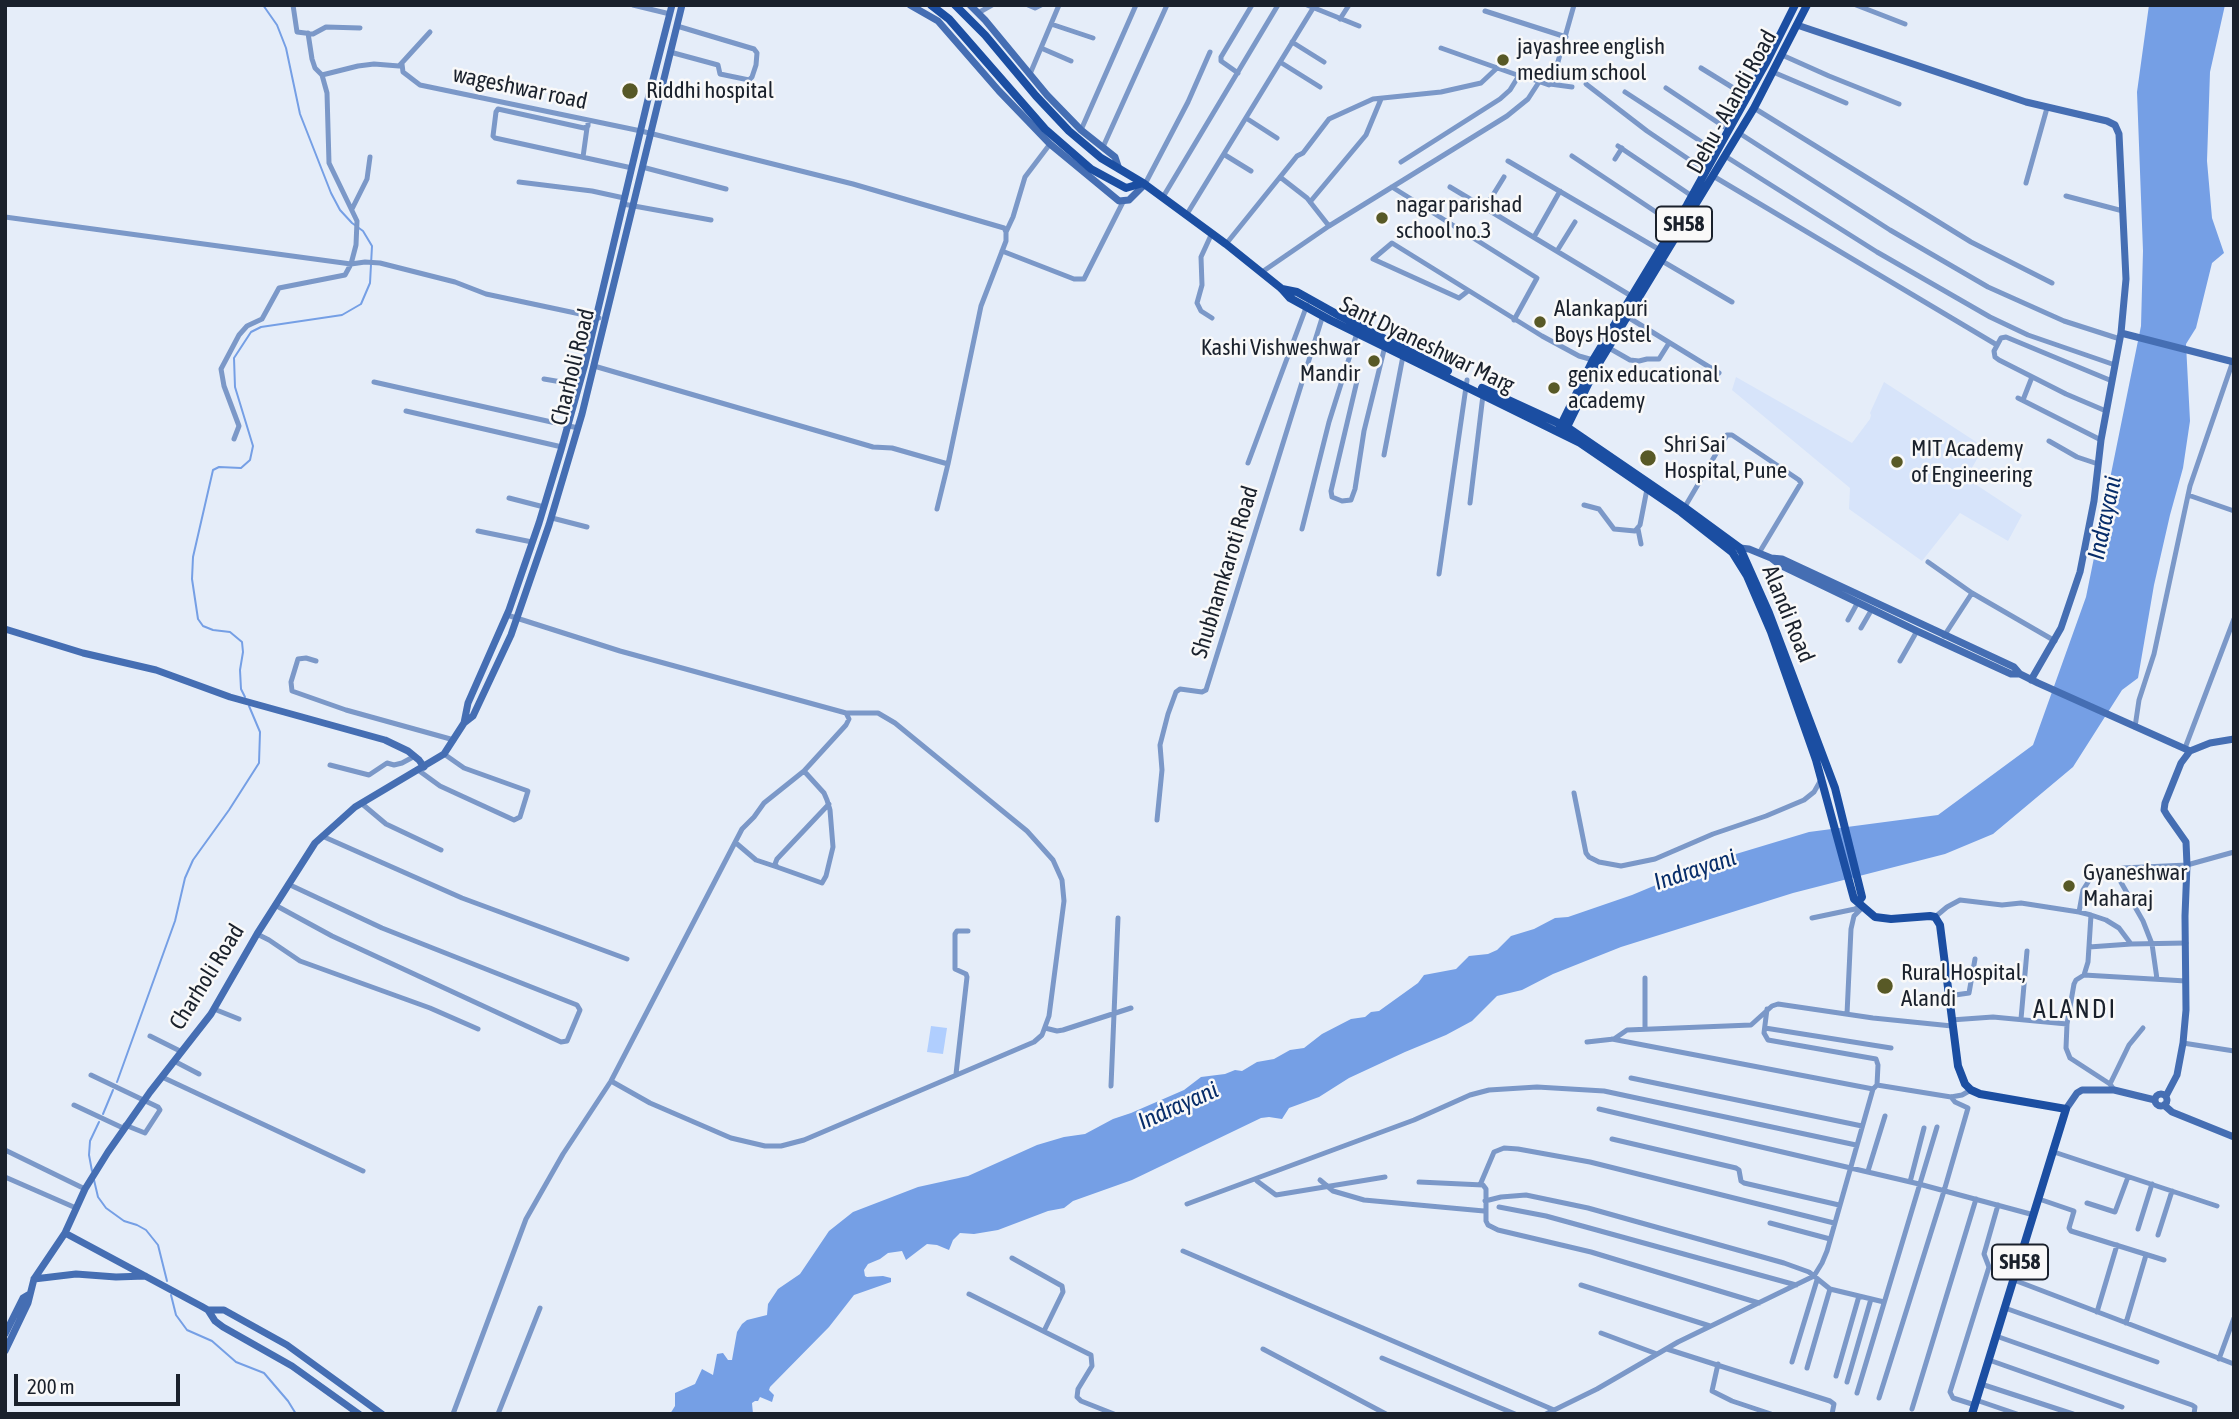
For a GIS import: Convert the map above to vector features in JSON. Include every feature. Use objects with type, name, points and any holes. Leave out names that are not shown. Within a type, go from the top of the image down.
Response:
[{"type":"main road","points":[[931,5],[949,19],[981,55],[1013,99],[1091,169],[1126,188],[1144,183]]},
{"type":"main road","points":[[956,5],[1069,131],[1101,158],[1144,183]]},
{"type":"main road","name":"Dehu - Alandi Road","points":[[1635,298],[1660,250],[1678,227],[1721,154],[1729,130],[1794,6]]},
{"type":"main road","name":"Dehu - Alandi Road","points":[[1721,154],[1739,133],[1754,108],[1805,9]]},
{"type":"main road","points":[[973,62],[981,55]]},
{"type":"main road","name":"Dehu - Alandi Road","points":[[1563,429],[1592,360],[1662,261],[1692,196],[1710,174]]},
{"type":"main road","name":"Sant Dyaneshwar Marg","points":[[1144,183],[1226,243],[1290,298],[1308,303],[1563,429]]},
{"type":"main road","name":"Dehu - Alandi Road","points":[[1563,429],[1609,348],[1624,315]]},
{"type":"main road","points":[[1563,429],[1647,489],[1683,510]]},
{"type":"main road","name":"Alandi Road","points":[[1563,429],[1683,510],[1736,550],[1775,637],[1818,754],[1835,788],[1856,892]]},
{"type":"main road","name":"Alandi Road","points":[[1683,510],[1716,539],[1736,550]]},
{"type":"main road","name":"Alandi Road","points":[[1818,754],[1825,791],[1856,892]]},
{"type":"main road","points":[[1856,892],[1854,899],[1875,917],[1935,917],[1940,925],[1961,1077],[1971,1090],[2066,1109]]},
{"type":"main road","name":"SH58","points":[[1974,1406],[2066,1109]]},
{"type":"street","points":[[293,5],[296,31],[317,34],[326,27],[360,28]]},
{"type":"street","points":[[633,5],[672,10]]},
{"type":"street","name":"Charholi Road","points":[[5,1351],[28,1303],[34,1279],[65,1233],[85,1189],[124,1127],[214,1009],[275,905],[322,835],[361,803],[444,754],[464,723],[468,703],[507,615],[562,447],[633,206],[682,5]]},
{"type":"street","points":[[910,5],[938,21],[973,62],[1013,99],[1050,144],[1091,180],[1123,202]]},
{"type":"street","points":[[970,5],[1047,95],[1082,130],[1115,157],[1119,169]]},
{"type":"street","points":[[978,13],[992,5]]},
{"type":"street","points":[[1028,5],[1035,8],[1041,5]]},
{"type":"street","points":[[1030,74],[1059,5]]},
{"type":"street","points":[[1082,130],[1136,5]]},
{"type":"street","points":[[1103,148],[1167,5]]},
{"type":"street","points":[[1238,73],[1221,61],[1221,57],[1252,5]]},
{"type":"street","points":[[1163,197],[1279,5]]},
{"type":"street","points":[[1307,5],[1359,26]]},
{"type":"street","points":[[1340,19],[1349,5]]},
{"type":"street","points":[[1550,84],[1574,5]]},
{"type":"street","points":[[1856,5],[1905,24]]},
{"type":"street","points":[[1794,6],[1805,9]]},
{"type":"street","points":[[1187,214],[1314,7]]},
{"type":"street","name":"Charholi Road","points":[[464,723],[473,716],[517,618],[552,518],[594,366],[624,201],[672,10]]},
{"type":"street","points":[[1485,11],[1566,37]]},
{"type":"street","points":[[1051,24],[1093,37]]},
{"type":"street","points":[[1797,25],[2047,108],[2107,121],[2115,125],[2119,134],[2126,279],[2124,336],[2106,411],[2094,501],[2082,563],[2066,618],[2035,682]]},
{"type":"street","points":[[670,52],[718,65],[720,74],[749,80],[752,77],[757,53],[754,50],[677,26]]},
{"type":"street","points":[[322,75],[374,64],[397,66],[402,64],[430,32]]},
{"type":"street","points":[[234,439],[239,426],[223,386],[221,369],[239,335],[247,326],[262,319],[279,288],[345,275],[351,264],[358,227],[330,163],[329,104],[322,75],[315,68],[312,58],[308,33]]},
{"type":"street","points":[[1292,42],[1324,62]]},
{"type":"street","points":[[1041,48],[1071,61]]},
{"type":"street","points":[[1441,48],[1539,82],[1572,87]]},
{"type":"street","points":[[1002,251],[1074,279],[1084,279],[1123,202],[1133,198],[1144,183],[1188,102],[1210,52]]},
{"type":"street","points":[[1782,55],[1899,104]]},
{"type":"street","points":[[1280,62],[1320,87]]},
{"type":"street","name":"wageshwar road","points":[[402,64],[403,72],[420,85],[641,131],[1000,225],[1006,232]]},
{"type":"street","points":[[1226,243],[1329,119],[1365,102],[1441,92],[1480,83],[1497,68]]},
{"type":"street","points":[[1701,68],[1748,97]]},
{"type":"street","points":[[1773,72],[1846,103]]},
{"type":"street","points":[[1401,162],[1500,99],[1520,76]]},
{"type":"street","points":[[1262,272],[1329,226],[1507,116],[1528,99],[1539,82]]},
{"type":"street","points":[[1586,84],[1647,131],[1710,174],[1997,345]]},
{"type":"street","points":[[1666,88],[1729,130]]},
{"type":"street","points":[[1625,92],[1877,251],[1990,317],[2028,335],[2115,365]]},
{"type":"street","points":[[1310,202],[1366,135],[1381,99]]},
{"type":"street","points":[[1754,108],[1972,242],[2052,283]]},
{"type":"street","points":[[2026,183],[2047,108]]},
{"type":"street","points":[[587,128],[498,109],[493,136],[632,168]]},
{"type":"street","points":[[1246,118],[1276,138]]},
{"type":"street","points":[[583,157],[589,120]]},
{"type":"street","points":[[1739,133],[1890,230],[2011,299],[2083,328],[2232,361],[2188,495],[2154,654],[2139,700],[2135,727]]},
{"type":"street","points":[[937,509],[981,306],[1006,241],[1006,232],[1025,177],[1050,144]]},
{"type":"street","points":[[1615,159],[1620,147],[1692,196]]},
{"type":"street","points":[[1225,155],[1251,171]]},
{"type":"street","points":[[1572,156],[1678,227]]},
{"type":"street","points":[[352,209],[367,179],[370,157]]},
{"type":"street","points":[[1508,161],[1660,250]]},
{"type":"street","points":[[642,167],[726,189]]},
{"type":"street","points":[[1280,177],[1310,202],[1329,226]]},
{"type":"street","points":[[1485,208],[1504,177]]},
{"type":"street","points":[[519,182],[592,191],[633,206],[711,220]]},
{"type":"street","points":[[1392,187],[1537,278],[1514,320]]},
{"type":"street","points":[[1450,187],[1635,298]]},
{"type":"street","points":[[1534,237],[1560,191]]},
{"type":"street","points":[[2066,196],[2123,211]]},
{"type":"street","points":[[5,217],[351,264],[380,263],[455,282],[486,294],[601,318]]},
{"type":"street","points":[[1558,251],[1575,222]]},
{"type":"street","points":[[1212,233],[1201,257],[1202,285],[1197,303],[1201,312],[1212,318]]},
{"type":"street","points":[[1468,291],[1459,298],[1373,259],[1392,243],[1514,320],[1579,356],[1592,360]]},
{"type":"street","points":[[1662,261],[1732,302]]},
{"type":"street","points":[[1248,463],[1308,303]]},
{"type":"street","name":"Shubhamkaroti Road","points":[[1157,820],[1162,770],[1160,745],[1168,714],[1176,692],[1186,689],[1202,692],[1206,690],[1325,312]]},
{"type":"street","points":[[1624,315],[1719,373]]},
{"type":"street","points":[[1302,529],[1329,422],[1359,330]]},
{"type":"street","points":[[2106,411],[2032,377],[1995,357],[1994,351],[2001,338],[2006,337],[2112,381]]},
{"type":"street","points":[[1357,382],[1331,491],[1332,497],[1342,501],[1351,500],[1355,489],[1364,431],[1386,343]]},
{"type":"street","points":[[1609,348],[1630,360],[1639,361],[1659,359],[1669,343]]},
{"type":"street","points":[[1384,455],[1405,353]]},
{"type":"street","points":[[594,366],[873,447],[892,448],[948,464]]},
{"type":"street","points":[[2032,377],[2020,399],[2101,440]]},
{"type":"street","points":[[544,379],[579,385]]},
{"type":"street","points":[[374,382],[578,428]]},
{"type":"street","points":[[1439,574],[1466,383]]},
{"type":"street","points":[[1470,503],[1484,391]]},
{"type":"street","points":[[406,411],[562,447]]},
{"type":"street","points":[[1683,510],[1727,435],[1732,435],[1801,483],[1759,553]]},
{"type":"street","points":[[2049,441],[2077,457],[2098,464]]},
{"type":"street","points":[[1642,544],[1638,529],[1647,489]]},
{"type":"street","points":[[2188,495],[2234,511]]},
{"type":"street","points":[[509,498],[544,506]]},
{"type":"street","points":[[1584,505],[1599,509],[1614,529],[1638,529]]},
{"type":"street","points":[[552,518],[587,527]]},
{"type":"street","points":[[478,531],[532,542]]},
{"type":"street","points":[[1736,550],[1759,553],[1771,558],[1780,565],[1800,571],[1851,595],[2011,674],[2020,674],[2187,749],[2234,739]]},
{"type":"street","points":[[1928,562],[1972,593],[2055,641]]},
{"type":"street","points":[[1942,639],[1972,593]]},
{"type":"street","points":[[1848,620],[1863,602]]},
{"type":"street","points":[[1861,628],[1876,608]]},
{"type":"street","points":[[507,615],[620,652],[846,713],[878,713],[895,723],[1027,831],[1054,860],[1062,880],[1064,901],[1049,1016],[1042,1035],[1034,1042],[816,1135],[781,1146],[731,1138],[650,1104],[611,1081]]},
{"type":"street","points":[[2164,1105],[2177,1075],[2183,1043],[2187,865],[2186,842],[2164,810],[2234,619]]},
{"type":"street","points":[[5,629],[83,653],[156,670],[241,700],[385,740],[415,756],[421,769],[440,786],[514,820],[520,817],[528,792],[464,768],[444,754]]},
{"type":"street","points":[[1900,661],[1921,630]]},
{"type":"street","points":[[316,661],[298,659],[290,682],[292,691],[346,710],[454,740]]},
{"type":"street","points":[[453,1414],[526,1219],[563,1154],[611,1081],[742,830],[764,803],[804,771],[846,725],[849,719],[846,713]]},
{"type":"street","points":[[330,765],[369,775],[387,763],[402,763],[415,756]]},
{"type":"street","points":[[736,843],[756,860],[822,883],[824,881],[834,847],[834,830],[824,793],[804,771]]},
{"type":"street","points":[[1574,793],[1588,857],[1621,866],[1655,859],[1795,804],[1809,797],[1822,778]]},
{"type":"street","points":[[361,803],[386,824],[441,850]]},
{"type":"street","points":[[777,867],[777,859],[829,804]]},
{"type":"street","points":[[322,835],[450,893],[627,959]]},
{"type":"street","points":[[2079,912],[2086,883],[2090,879],[2131,866],[2187,865],[2234,852]]},
{"type":"street","points":[[2114,870],[2134,901],[2152,944],[2158,979]]},
{"type":"street","points":[[275,905],[332,936],[561,1042],[567,1041],[580,1010],[577,1005],[382,928],[289,884]]},
{"type":"street","points":[[1935,917],[1960,900],[2002,905],[2021,903],[2079,912],[2106,920],[2119,928],[2131,944]]},
{"type":"street","points":[[1812,918],[1855,909],[1861,904]]},
{"type":"street","points":[[1847,1014],[1852,929],[1854,916],[1861,904]]},
{"type":"street","points":[[2084,975],[2088,962],[2091,915]]},
{"type":"street","points":[[1111,1086],[1118,918]]},
{"type":"street","points":[[956,1074],[967,977],[955,969],[955,934],[968,932]]},
{"type":"street","points":[[257,934],[300,961],[430,1008],[478,1029]]},
{"type":"street","points":[[2089,947],[2186,943]]},
{"type":"street","points":[[2021,1018],[2027,951]]},
{"type":"street","points":[[1948,996],[1969,993],[1975,959]]},
{"type":"street","points":[[2186,981],[2084,975],[2076,980],[2074,985],[2066,1048],[2070,1058],[2112,1087],[2155,1100],[2158,1105],[2164,1105],[2172,1112],[2234,1137]]},
{"type":"street","points":[[1645,978],[1645,1029]]},
{"type":"street","points":[[1612,1039],[1627,1030],[1746,1025],[1756,1022],[1772,1006],[1786,1004],[1847,1014],[1952,1023],[1993,1017],[2067,1024]]},
{"type":"street","points":[[1045,1028],[1063,1030],[1131,1008]]},
{"type":"street","points":[[214,1009],[239,1020]]},
{"type":"street","points":[[1768,1009],[1765,1036],[1772,1041],[1876,1059],[1878,1065],[1875,1087],[1792,1362]]},
{"type":"street","points":[[1765,1028],[1891,1048]]},
{"type":"street","points":[[2112,1087],[2129,1045],[2143,1028]]},
{"type":"street","points":[[150,1036],[182,1052]]},
{"type":"street","points":[[1587,1042],[1612,1039],[1875,1087],[1951,1097],[1971,1090]]},
{"type":"street","points":[[2183,1043],[2234,1051]]},
{"type":"street","points":[[174,1061],[199,1074]]},
{"type":"street","points":[[74,1105],[142,1133],[148,1130],[160,1110],[91,1075]]},
{"type":"street","points":[[162,1077],[363,1171]]},
{"type":"street","points":[[1631,1078],[1862,1126]]},
{"type":"street","points":[[1187,1205],[1489,1090],[1537,1087],[1589,1089],[1632,1096],[1856,1146]]},
{"type":"street","points":[[2066,1109],[2077,1093],[2112,1087]]},
{"type":"street","points":[[2155,1100],[2159,1094],[2166,1096]]},
{"type":"street","points":[[1879,1398],[1968,1108],[1951,1097]]},
{"type":"street","points":[[1599,1109],[1868,1171],[2034,1216]]},
{"type":"street","points":[[1868,1171],[1885,1116]]},
{"type":"street","points":[[1857,1393],[1937,1127]]},
{"type":"street","points":[[1910,1182],[1924,1128]]},
{"type":"street","points":[[1612,1139],[1736,1168],[1744,1183],[1839,1205]]},
{"type":"street","points":[[1480,1185],[1494,1152],[1504,1148],[1518,1149],[1590,1162],[1835,1223]]},
{"type":"street","points":[[5,1150],[85,1189]]},
{"type":"street","points":[[2054,1152],[2217,1206]]},
{"type":"street","points":[[5,1177],[76,1208]]},
{"type":"street","points":[[1256,1179],[1276,1195],[1385,1177]]},
{"type":"street","points":[[2087,1203],[2115,1212],[2128,1177]]},
{"type":"street","points":[[1320,1181],[1327,1188],[1343,1195],[1364,1200],[1485,1211]]},
{"type":"street","points":[[1419,1182],[1480,1185],[1486,1189],[1485,1211],[1488,1225],[1498,1230],[1591,1251],[1759,1303]]},
{"type":"street","points":[[2138,1229],[2152,1184]]},
{"type":"street","points":[[2158,1235],[2172,1191]]},
{"type":"street","points":[[1485,1201],[1501,1196],[1526,1195],[1588,1208],[1766,1257],[1802,1269],[1829,1289],[1884,1303]]},
{"type":"street","points":[[1912,1409],[1976,1199]]},
{"type":"street","points":[[2039,1199],[2074,1211],[2069,1228],[2071,1231],[2164,1260]]},
{"type":"street","points":[[1998,1205],[1983,1254],[1989,1267],[1950,1392],[1953,1398],[1974,1406],[2017,1414]]},
{"type":"street","points":[[1499,1207],[1546,1216],[1796,1285]]},
{"type":"street","points":[[1770,1223],[1830,1239]]},
{"type":"street","points":[[65,1233],[208,1310],[224,1310],[287,1345],[382,1414]]},
{"type":"street","points":[[2097,1312],[2118,1245]]},
{"type":"street","points":[[1183,1251],[1554,1410]]},
{"type":"street","points":[[2126,1323],[2146,1255]]},
{"type":"street","points":[[1012,1258],[1062,1286],[1063,1292],[1044,1331]]},
{"type":"street","points":[[34,1279],[76,1274],[146,1276]]},
{"type":"street","points":[[1546,1414],[1710,1326],[1816,1278]]},
{"type":"street","points":[[2014,1280],[2234,1364]]},
{"type":"street","points":[[1581,1285],[1710,1326]]},
{"type":"street","points":[[1807,1367],[1829,1289]]},
{"type":"street","points":[[969,1294],[1091,1355],[1092,1366],[1078,1389],[1077,1397],[1114,1414]]},
{"type":"street","name":"Charholi Road","points":[[5,1334],[23,1298],[28,1296]]},
{"type":"street","points":[[1836,1376],[1859,1296]]},
{"type":"street","points":[[1847,1382],[1871,1299]]},
{"type":"street","points":[[498,1414],[540,1308]]},
{"type":"street","points":[[2005,1308],[2157,1362]]},
{"type":"street","points":[[208,1310],[223,1327],[292,1366],[359,1414]]},
{"type":"street","points":[[2219,1359],[2234,1318]]},
{"type":"street","points":[[1601,1333],[1657,1354]]},
{"type":"street","points":[[1997,1336],[2192,1405],[2195,1407],[2194,1414]]},
{"type":"street","points":[[1263,1349],[1386,1414]]},
{"type":"street","points":[[1667,1349],[1830,1401],[1833,1404],[1832,1414]]},
{"type":"street","points":[[1382,1358],[1515,1414]]},
{"type":"street","points":[[1989,1360],[2122,1407]]},
{"type":"street","points":[[1718,1364],[1712,1391],[1771,1414]]},
{"type":"street","points":[[1981,1384],[2073,1414]]},
{"type":"shaded area","name":"MIT Academy of Engineering","points":[[1736,377],[1852,443],[1870,419],[1870,413],[1884,382],[1984,447],[1966,478],[2022,515],[2008,541],[1960,513],[1922,561],[1849,509],[1850,488],[1732,390]]},
{"type":"shaded area","points":[[931,1026],[947,1028],[943,1054],[927,1052]]},
{"type":"water","name":"Indrayani","points":[[2149,5],[2225,5],[2210,72],[2207,161],[2212,218],[2224,253],[2212,263],[2196,328],[2186,344],[2190,421],[2183,468],[2154,585],[2138,678],[2122,690],[2073,767],[1993,834],[1945,854],[1793,893],[1621,947],[1553,974],[1522,990],[1497,996],[1472,1021],[1349,1078],[1319,1097],[1289,1108],[1282,1119],[1261,1118],[1132,1180],[1073,1201],[1064,1208],[1048,1211],[998,1230],[960,1233],[949,1250],[927,1244],[906,1260],[902,1251],[888,1253],[868,1264],[864,1270],[867,1277],[883,1276],[891,1278],[891,1282],[854,1295],[829,1327],[770,1387],[769,1390],[774,1395],[772,1402],[760,1397],[752,1403],[753,1414],[670,1414],[675,1406],[675,1393],[695,1384],[702,1369],[713,1375],[717,1354],[723,1353],[728,1360],[732,1360],[737,1332],[742,1324],[767,1315],[768,1304],[778,1289],[800,1274],[829,1231],[853,1212],[918,1187],[968,1176],[1037,1145],[1085,1134],[1113,1119],[1184,1090],[1201,1077],[1242,1071],[1257,1062],[1304,1048],[1322,1034],[1351,1019],[1379,1011],[1418,983],[1424,975],[1456,969],[1469,956],[1488,954],[1497,950],[1511,936],[1534,929],[1555,918],[1568,917],[1632,895],[1716,860],[1809,832],[1938,815],[2033,745],[2086,597],[2141,326],[2143,251],[2137,92]]},
{"type":"waterway","points":[[245,697],[241,689],[242,642],[230,632],[203,626],[198,619],[192,579],[193,557],[213,470],[219,467],[241,468],[250,460],[253,446],[235,387],[234,358],[251,332],[261,327],[342,315],[361,304],[370,283],[372,246],[363,231],[340,210],[331,193],[300,114],[286,48],[277,25],[263,5]]},
{"type":"waterway","points":[[117,1082],[175,921],[185,878],[193,860],[259,763],[260,732],[249,706]]},
{"type":"waterway","points":[[103,1114],[113,1090]]},
{"type":"waterway","points":[[92,1171],[90,1141],[99,1122]]},
{"type":"waterway","points":[[94,1180],[98,1197],[106,1208],[124,1221],[146,1230],[158,1245],[167,1281]]},
{"type":"waterway","points":[[171,1295],[176,1315],[187,1330],[212,1341],[236,1362],[264,1373],[296,1414]]},
{"type":"place","name":"jayashree english medium school","points":[[1503,60]]},
{"type":"place","name":"Riddhi hospital","points":[[630,91]]},
{"type":"place","name":"nagar parishad school no.3","points":[[1382,218]]},
{"type":"place","name":"Alankapuri Boys Hostel","points":[[1540,322]]},
{"type":"place","name":"Kashi Vishweshwar Mandir","points":[[1374,361]]},
{"type":"place","name":"genix educational academy","points":[[1554,388]]},
{"type":"place","name":"Shri Sai Hospital, Pune","points":[[1648,458]]},
{"type":"place","name":"MIT Academy of Engineering","points":[[1897,462]]},
{"type":"place","name":"Gyaneshwar Maharaj","points":[[2069,886]]},
{"type":"place","name":"Rural Hospital, Alandi","points":[[1885,986]]},
{"type":"district","name":"ALANDI","points":[[2075,1010]]}]
